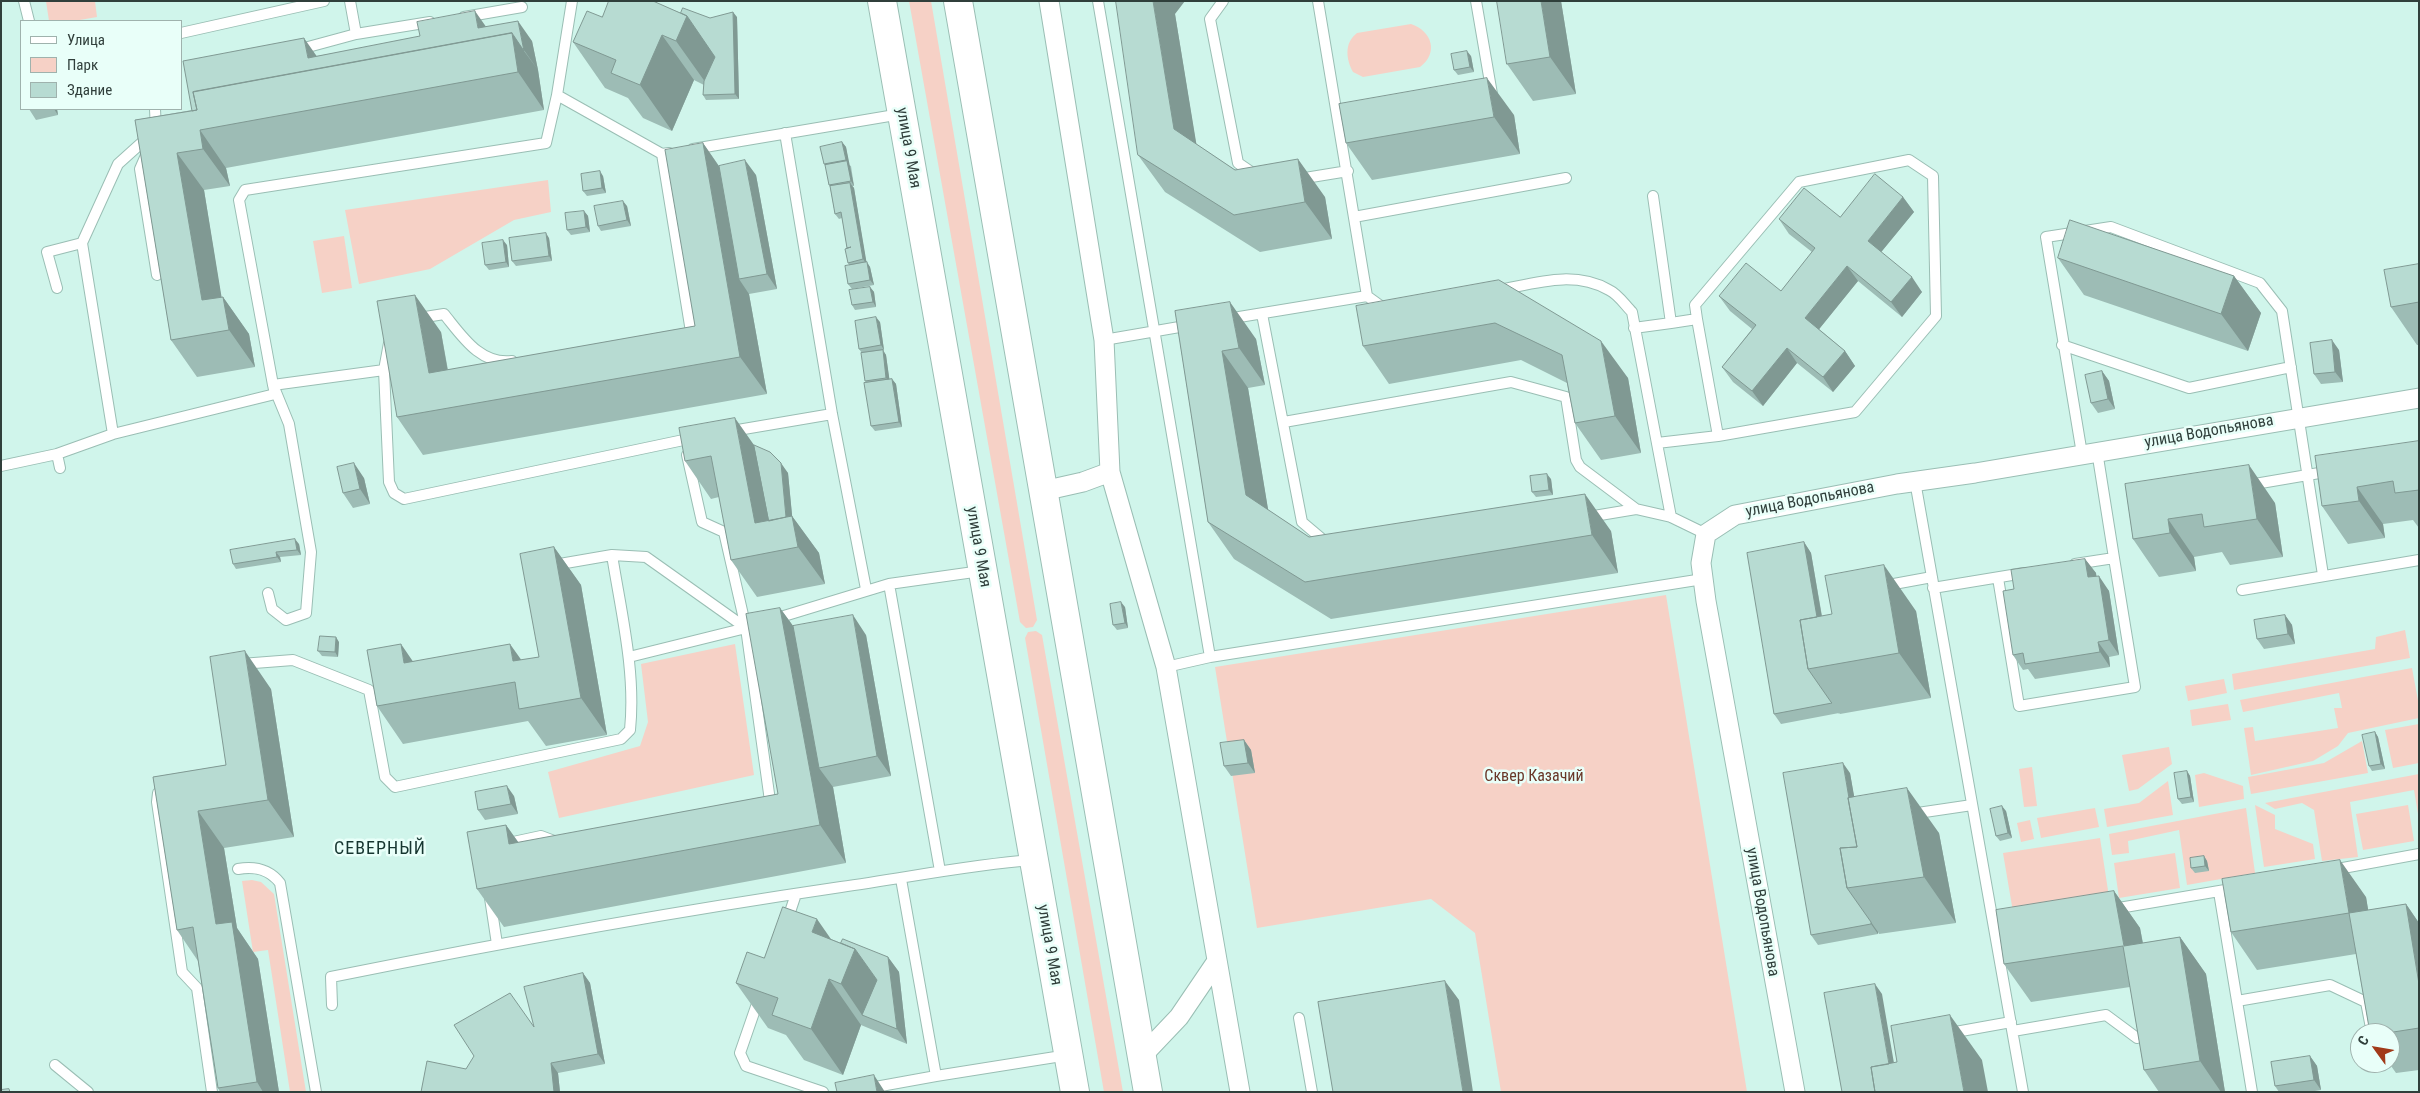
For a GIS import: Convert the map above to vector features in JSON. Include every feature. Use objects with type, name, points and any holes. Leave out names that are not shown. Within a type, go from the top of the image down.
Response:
[{"type":"main road","name":"улица 9 Мая","points":[[882,1],[1075,1092]]},
{"type":"main road","points":[[958,1],[1148,1092]]},
{"type":"street","points":[[1049,1],[1104,340],[1110,472],[1166,667],[1240,1092]]},
{"type":"street","name":"улица Водопьянова","points":[[1795,1092],[1703,579],[1702,564],[1706,534],[1734,515],[1915,481],[2419,398]]},
{"type":"street","points":[[1043,490],[1083,482],[1110,472]]},
{"type":"street","points":[[1142,1056],[1179,1017],[1217,961]]},
{"type":"lane","points":[[24,1],[29,20]]},
{"type":"lane","points":[[350,1],[356,34]]},
{"type":"lane","points":[[268,593],[272,609],[286,620],[306,613],[311,552],[289,424],[274,390],[239,200],[246,190],[546,143],[557,95],[572,1]]},
{"type":"lane","points":[[1223,1],[1210,18],[1238,163],[1269,183]]},
{"type":"lane","points":[[1318,1],[1343,120],[1354,217],[1367,296],[1390,313],[1399,311]]},
{"type":"lane","points":[[1476,1],[1492,96],[1482,98]]},
{"type":"lane","points":[[182,33],[319,2]]},
{"type":"lane","points":[[1098,2],[1210,657]]},
{"type":"lane","points":[[308,47],[356,34],[522,7]]},
{"type":"lane","points":[[557,95],[662,154],[902,114]]},
{"type":"lane","points":[[155,110],[156,130],[140,169],[157,275]]},
{"type":"lane","points":[[113,434],[82,243],[118,164],[156,130]]},
{"type":"lane","points":[[785,133],[832,414],[866,589]]},
{"type":"lane","points":[[662,154],[692,338],[682,339]]},
{"type":"lane","points":[[1657,443],[1718,436],[1855,412],[1936,316],[1933,176],[1909,160],[1799,182],[1695,305],[1718,436]]},
{"type":"lane","points":[[1289,180],[1348,171]]},
{"type":"lane","points":[[1354,217],[1566,178]]},
{"type":"lane","points":[[1653,196],[1671,322]]},
{"type":"lane","points":[[1998,578],[2019,706],[2135,687],[2114,558],[2062,345],[2046,237],[2111,227],[2260,283],[2282,312],[2300,417],[2323,575]]},
{"type":"lane","points":[[56,288],[47,252],[82,243]]},
{"type":"lane","points":[[1485,293],[1562,277],[1584,281],[1610,290],[1632,312],[1671,517]]},
{"type":"lane","points":[[1104,340],[1367,296]]},
{"type":"lane","points":[[410,320],[444,314],[474,351],[505,362],[524,359]]},
{"type":"lane","points":[[1262,314],[1302,522],[1338,551]]},
{"type":"lane","points":[[1634,328],[1697,320]]},
{"type":"lane","points":[[391,332],[384,370],[389,482],[394,493],[404,498],[702,436]]},
{"type":"lane","points":[[2062,345],[2189,388],[2291,367]]},
{"type":"lane","points":[[1,466],[57,454],[113,434],[274,390],[384,370]]},
{"type":"lane","points":[[1284,422],[1511,382],[1566,398],[1576,460],[1580,468],[1636,509]]},
{"type":"lane","points":[[720,433],[832,414]]},
{"type":"lane","points":[[683,440],[702,522],[724,532],[755,625],[771,810],[761,812]]},
{"type":"lane","points":[[57,454],[60,468]]},
{"type":"lane","points":[[2241,487],[2344,468]]},
{"type":"lane","points":[[1915,481],[1972,805],[1998,927],[2023,1092]]},
{"type":"lane","points":[[1578,518],[1636,509],[1671,517],[1706,534]]},
{"type":"lane","points":[[541,567],[612,555],[646,557],[755,625]]},
{"type":"lane","points":[[229,664],[293,660],[369,690],[385,777],[395,787],[620,739],[630,730],[629,657],[612,555]]},
{"type":"lane","points":[[2065,566],[2114,558]]},
{"type":"lane","points":[[2242,590],[2419,560]]},
{"type":"lane","points":[[629,657],[755,625],[866,589],[982,571]]},
{"type":"lane","points":[[1868,589],[1998,578],[2036,571]]},
{"type":"lane","points":[[1166,667],[1210,657],[1703,579]]},
{"type":"lane","points":[[889,584],[940,871]]},
{"type":"lane","points":[[166,787],[158,794],[157,802],[182,972],[197,988],[212,1092]]},
{"type":"lane","points":[[1900,815],[1972,805]]},
{"type":"lane","points":[[490,847],[541,836],[566,845]]},
{"type":"lane","points":[[2321,872],[2419,854]]},
{"type":"lane","points":[[332,1005],[331,977],[497,944],[796,894],[901,879],[974,865],[1034,860]]},
{"type":"lane","points":[[238,870],[252,867],[260,868],[275,877],[280,883],[316,1092]]},
{"type":"lane","points":[[901,879],[936,1076]]},
{"type":"lane","points":[[2107,910],[2245,886]]},
{"type":"lane","points":[[488,887],[497,944]]},
{"type":"lane","points":[[2219,892],[2252,1092]]},
{"type":"lane","points":[[783,931],[796,894]]},
{"type":"lane","points":[[2237,1001],[2330,985],[2366,1002],[2370,1023]]},
{"type":"lane","points":[[763,987],[740,1052],[746,1066],[824,1092]]},
{"type":"lane","points":[[1935,1036],[2106,1015],[2137,1038]]},
{"type":"lane","points":[[1299,1018],[1312,1092]]},
{"type":"lane","points":[[848,1092],[1069,1055]]},
{"type":"lane","points":[[55,1065],[88,1092]]},
{"type":"green space","points":[[46,1],[95,1],[97,17],[80,20],[49,20]]},
{"type":"green space","points":[[909,1],[931,1],[1037,620],[1033,627],[1026,628],[1020,622]]},
{"type":"green space","points":[[1411,24],[1424,32],[1430,43],[1430,55],[1420,67],[1363,77],[1353,72],[1348,57],[1348,46],[1357,33]]},
{"type":"green space","points":[[548,180],[551,212],[514,220],[430,269],[359,284],[345,210]]},
{"type":"green space","points":[[344,236],[352,288],[322,293],[313,241]]},
{"type":"green space","name":"Сквер Казачий","points":[[1666,595],[1747,1092],[1501,1092],[1475,933],[1431,899],[1257,928],[1215,667]]},
{"type":"green space","points":[[2405,630],[2410,658],[2234,690],[2232,674],[2375,649],[2376,637]]},
{"type":"green space","points":[[1036,631],[1042,635],[1123,1092],[1104,1092],[1025,638],[1028,632]]},
{"type":"green space","points":[[735,644],[754,775],[559,818],[548,772],[640,746],[648,722],[641,664]]},
{"type":"green space","points":[[2412,668],[2419,706],[2419,718],[2348,733],[2338,746],[2313,761],[2251,775],[2244,728],[2253,727],[2255,741],[2338,728],[2334,708],[2342,708],[2339,693],[2243,712],[2240,700]]},
{"type":"green space","points":[[2224,679],[2227,693],[2188,701],[2185,686]]},
{"type":"green space","points":[[2228,704],[2231,720],[2192,726],[2190,710]]},
{"type":"green space","points":[[2419,724],[2419,763],[2393,768],[2385,730]]},
{"type":"green space","points":[[2362,741],[2368,773],[2251,794],[2248,777],[2324,763]]},
{"type":"green space","points":[[2169,747],[2172,764],[2138,789],[2129,791],[2122,755]]},
{"type":"green space","points":[[2032,767],[2037,806],[2024,807],[2019,769]]},
{"type":"green space","points":[[2204,773],[2243,786],[2244,799],[2199,807],[2195,775]]},
{"type":"green space","points":[[2419,774],[2419,820],[2414,790],[2350,802],[2358,857],[2322,861],[2314,810],[2302,803],[2275,809],[2265,803]]},
{"type":"green space","points":[[2168,781],[2173,815],[2107,827],[2104,809],[2139,803]]},
{"type":"green space","points":[[2255,805],[2275,815],[2275,829],[2313,844],[2315,859],[2264,867]]},
{"type":"green space","points":[[2408,805],[2414,841],[2363,850],[2356,814]]},
{"type":"green space","points":[[2095,808],[2099,827],[2041,838],[2037,818]]},
{"type":"green space","points":[[2246,808],[2255,873],[2187,885],[2179,830],[2128,841],[2129,853],[2112,855],[2109,834]]},
{"type":"green space","points":[[2030,820],[2034,839],[2021,842],[2017,823]]},
{"type":"green space","points":[[2100,838],[2109,897],[2013,912],[2003,853]]},
{"type":"green space","points":[[2175,853],[2180,888],[2119,898],[2114,863]]},
{"type":"green space","points":[[252,880],[261,882],[274,894],[306,1092],[290,1092],[268,950],[253,952],[242,881]]},
{"type":"building","points":[[609,1],[653,1],[687,16],[676,41],[662,35],[640,85],[611,73],[616,60],[573,42],[587,11],[602,17]]},
{"type":"building","points":[[1116,1],[1153,1],[1174,129],[1235,170],[1298,159],[1305,202],[1234,215],[1138,155]]},
{"type":"building","points":[[1497,1],[1541,1],[1550,57],[1507,64]]},
{"type":"building","points":[[683,8],[710,18],[733,12],[735,94],[703,95],[704,81],[715,57],[687,16],[681,13]]},
{"type":"building","points":[[475,11],[478,28],[518,21],[524,51],[512,33],[193,92],[197,110],[192,111],[183,61],[304,38],[308,58],[420,36],[417,22]]},
{"type":"building","points":[[512,33],[518,72],[200,130],[203,149],[177,153],[202,300],[223,297],[229,330],[171,340],[135,120],[197,110],[193,92]]},
{"type":"building","points":[[1467,51],[1470,67],[1454,70],[1451,54]]},
{"type":"building","points":[[1487,78],[1494,117],[1346,143],[1339,104]]},
{"type":"building","points":[[842,142],[846,160],[824,164],[820,147]]},
{"type":"building","points":[[703,143],[740,357],[397,417],[377,301],[415,295],[429,373],[695,326],[665,150]]},
{"type":"building","points":[[745,160],[767,274],[739,279],[719,166]]},
{"type":"building","points":[[847,161],[851,181],[829,185],[825,165]]},
{"type":"building","points":[[600,171],[602,188],[583,191],[581,174]]},
{"type":"building","points":[[1875,174],[1903,197],[1868,241],[1912,277],[1891,302],[1847,266],[1805,318],[1845,351],[1823,377],[1787,348],[1752,391],[1722,367],[1756,325],[1719,296],[1746,263],[1781,291],[1815,248],[1779,219],[1804,188],[1840,217]]},
{"type":"building","points":[[850,183],[863,259],[848,263],[845,249],[851,247],[847,248],[841,212],[835,214],[830,186]]},
{"type":"building","points":[[623,201],[627,220],[598,226],[594,206]]},
{"type":"building","points":[[584,211],[586,227],[567,230],[565,213]]},
{"type":"building","points":[[2070,220],[2234,276],[2221,314],[2058,258]]},
{"type":"building","points":[[546,233],[549,256],[512,261],[509,238]]},
{"type":"building","points":[[503,240],[506,262],[485,265],[482,243]]},
{"type":"building","points":[[867,262],[870,280],[848,284],[845,266]]},
{"type":"building","points":[[2419,264],[2419,302],[2391,307],[2384,270]]},
{"type":"building","points":[[1499,280],[1601,341],[1615,416],[1575,423],[1562,355],[1495,323],[1363,346],[1356,306]]},
{"type":"building","points":[[870,287],[873,302],[852,305],[849,290]]},
{"type":"building","points":[[1230,302],[1239,348],[1222,351],[1246,495],[1309,537],[1585,494],[1592,535],[1305,582],[1208,522],[1175,311]]},
{"type":"building","points":[[876,317],[881,345],[859,349],[855,321]]},
{"type":"building","points":[[2332,340],[2335,372],[2314,374],[2310,343]]},
{"type":"building","points":[[883,350],[886,378],[865,381],[861,353]]},
{"type":"building","points":[[2102,371],[2108,399],[2091,403],[2085,375]]},
{"type":"building","points":[[892,379],[899,422],[871,426],[864,383]]},
{"type":"building","points":[[735,418],[755,523],[792,516],[798,547],[731,560],[711,456],[685,461],[679,428]]},
{"type":"building","points":[[2419,441],[2419,490],[2395,493],[2393,481],[2357,487],[2359,501],[2322,506],[2315,456]]},
{"type":"building","points":[[754,445],[770,452],[781,463],[786,517],[769,521]]},
{"type":"building","points":[[354,463],[360,489],[343,493],[337,467]]},
{"type":"building","points":[[2249,465],[2257,519],[2204,527],[2202,514],[2168,519],[2170,533],[2133,539],[2125,484]]},
{"type":"building","points":[[1547,474],[1549,490],[1532,492],[1530,476]]},
{"type":"building","points":[[295,539],[297,550],[276,552],[277,557],[233,564],[230,550]]},
{"type":"building","points":[[1804,542],[1817,617],[1800,620],[1808,669],[1832,703],[1774,714],[1747,553]]},
{"type":"building","points":[[554,547],[581,698],[519,709],[515,682],[377,706],[367,650],[401,644],[404,663],[510,644],[513,661],[539,657],[520,554]]},
{"type":"building","points":[[2085,559],[2088,577],[2099,576],[2109,640],[2098,642],[2100,652],[2025,664],[2023,653],[2013,655],[2003,591],[2014,589],[2011,570]]},
{"type":"building","points":[[1884,565],[1899,653],[1808,669],[1800,620],[1832,614],[1825,576]]},
{"type":"building","points":[[1121,602],[1125,623],[1113,625],[1110,604]]},
{"type":"building","points":[[780,608],[820,825],[477,889],[467,832],[506,825],[509,844],[778,794],[746,614]]},
{"type":"building","points":[[853,615],[877,756],[819,768],[793,626]]},
{"type":"building","points":[[2285,615],[2288,634],[2257,639],[2254,620]]},
{"type":"building","points":[[320,636],[336,637],[335,652],[318,651]]},
{"type":"building","points":[[245,651],[268,800],[198,811],[216,924],[232,922],[257,1082],[218,1088],[193,927],[177,930],[153,777],[226,765],[210,657]]},
{"type":"building","points":[[2375,732],[2381,764],[2369,766],[2362,735]]},
{"type":"building","points":[[1244,740],[1248,763],[1224,766],[1220,743]]},
{"type":"building","points":[[1843,763],[1857,847],[1840,848],[1847,888],[1871,924],[1811,935],[1783,773]]},
{"type":"building","points":[[2187,771],[2191,797],[2178,799],[2174,773]]},
{"type":"building","points":[[507,786],[511,804],[478,810],[475,792]]},
{"type":"building","points":[[1907,788],[1924,877],[1847,888],[1840,848],[1857,847],[1848,798]]},
{"type":"building","points":[[2002,806],[2008,833],[1996,836],[1990,809]]},
{"type":"building","points":[[2204,856],[2205,866],[2191,868],[2190,858]]},
{"type":"building","points":[[2340,860],[2349,913],[2231,932],[2222,879]]},
{"type":"building","points":[[2114,891],[2124,946],[2180,937],[2200,1061],[2144,1070],[2123,946],[2004,964],[1996,910]]},
{"type":"building","points":[[2406,904],[2419,984],[2419,1028],[2400,1031],[2400,1023],[2368,1023],[2349,913]]},
{"type":"building","points":[[783,907],[817,919],[812,932],[855,949],[841,984],[829,979],[811,1029],[772,1015],[778,998],[736,983],[747,952],[764,958]]},
{"type":"building","points":[[843,939],[888,957],[897,1029],[862,1015],[877,980],[855,949],[841,943]]},
{"type":"building","points":[[583,973],[598,1054],[551,1063],[554,1092],[421,1092],[427,1061],[466,1069],[474,1056],[454,1025],[510,993],[534,1027],[524,987]]},
{"type":"building","points":[[1445,981],[1463,1092],[1333,1092],[1318,1002]]},
{"type":"building","points":[[1875,984],[1889,1064],[1871,1067],[1875,1092],[1842,1092],[1824,993]]},
{"type":"building","points":[[1950,1015],[1964,1092],[1875,1092],[1871,1067],[1897,1062],[1891,1026]]},
{"type":"building","points":[[2310,1056],[2314,1080],[2275,1086],[2271,1062]]},
{"type":"building","points":[[874,1075],[877,1092],[837,1092],[835,1083]]},
{"type":"building","points":[[9,1089],[10,1092],[1,1092],[1,1090]]},
{"type":"district","name":"СЕВЕРНЫЙ","points":[[380,849]]}]
